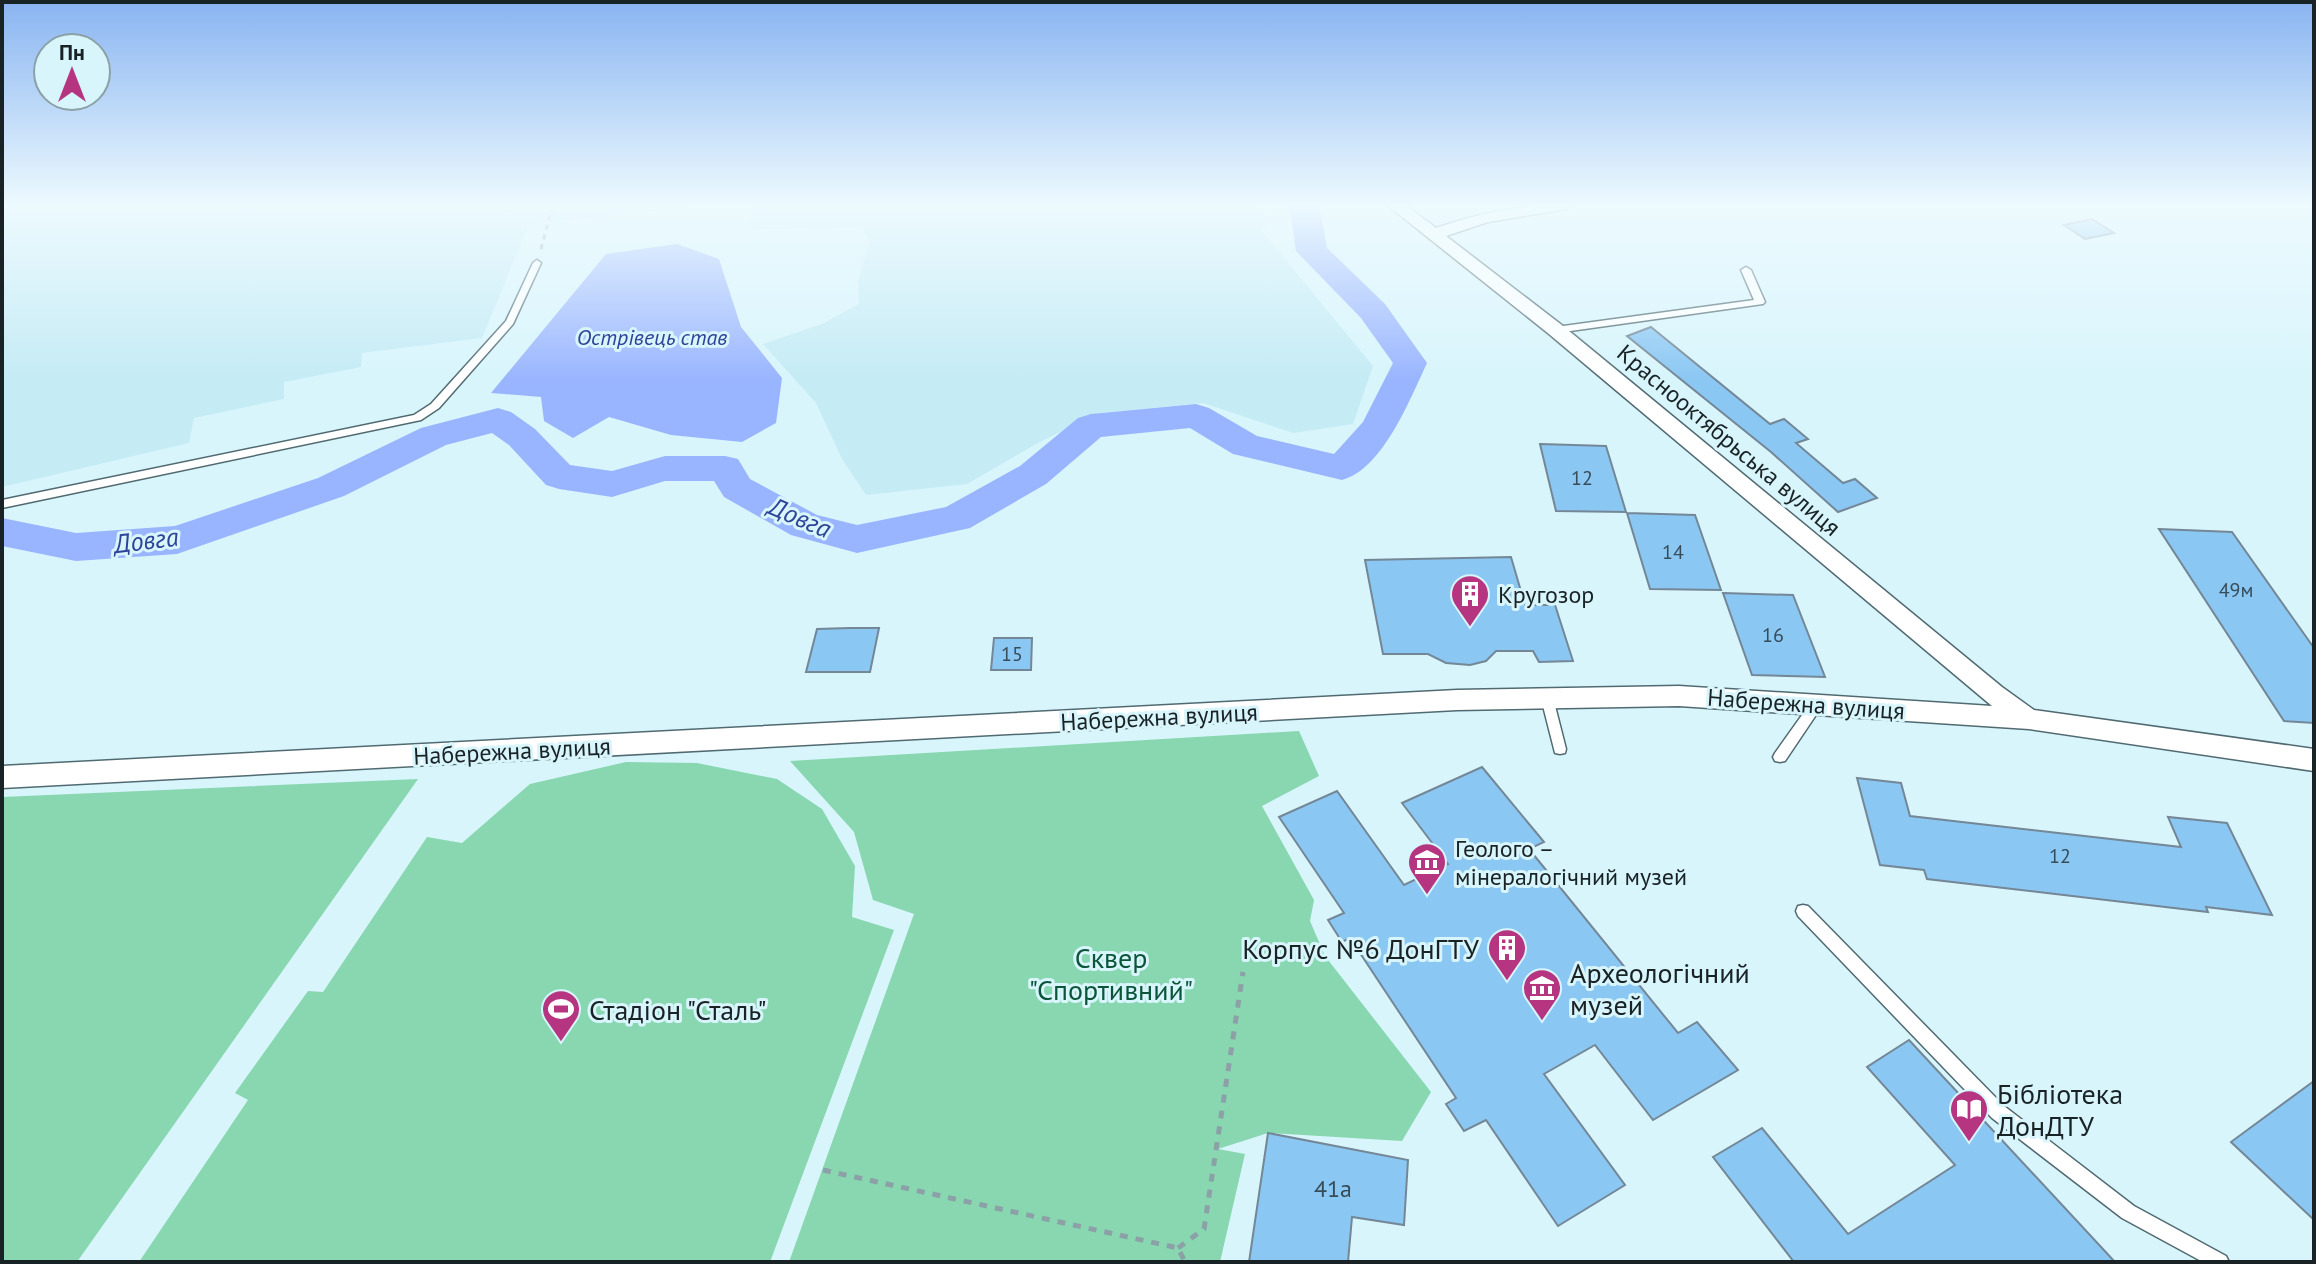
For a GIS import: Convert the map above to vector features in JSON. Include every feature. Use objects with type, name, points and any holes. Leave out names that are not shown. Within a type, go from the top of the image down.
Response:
[{"type":"street","name":"Краснооктябрьська вулиця","points":[[1469,263],[1556,330],[1993,694],[2029,719]]},
{"type":"street","name":"Набережна вулиця","points":[[2,777],[1547,698],[1679,696],[2029,719],[2314,760]]},
{"type":"lane","points":[[2,504],[417,418],[435,406],[510,322],[537,263]]},
{"type":"lane","points":[[1556,330],[1760,302],[1746,270]]},
{"type":"lane","points":[[1547,698],[1560,749]]},
{"type":"lane","points":[[1780,757],[1816,705]]},
{"type":"lane","points":[[1803,911],[1998,1112],[2128,1212],[2220,1262]]},
{"type":"path","points":[[823,1170],[1178,1248],[1204,1229],[1243,972]]},
{"type":"path","points":[[1178,1248],[1185,1262]]},
{"type":"shaded area","points":[[2,263],[513,263],[482,338],[362,353],[361,367],[284,382],[284,399],[194,418],[189,443],[2,487]]},
{"type":"shaded area","points":[[863,263],[1288,263],[1373,366],[1353,424],[1293,433],[1203,403],[1098,413],[967,484],[866,495],[842,459],[816,403],[763,344],[822,324],[859,304],[858,281]]},
{"type":"green space","name":"Сквер \"Спортивний\"","points":[[1299,731],[1319,776],[1262,806],[1314,900],[1310,921],[1325,956],[1431,1092],[1402,1141],[1268,1133],[1218,1149],[1245,1154],[1220,1262],[789,1262],[914,914],[873,900],[854,832],[790,761]]},
{"type":"green space","name":"Стадіон \"Сталь\"","points":[[626,762],[697,763],[777,779],[822,809],[855,866],[852,917],[894,930],[770,1262],[139,1262],[248,1100],[235,1093],[308,991],[323,992],[427,837],[462,843],[530,784]]},
{"type":"green space","points":[[418,779],[77,1262],[2,1262],[2,797]]},
{"type":"water","name":"Острівець став","points":[[599,263],[720,263],[741,327],[782,378],[776,423],[742,442],[671,435],[609,417],[573,438],[544,421],[541,397],[491,393]]},
{"type":"building","points":[[1651,327],[1770,424],[1784,419],[1808,439],[1796,443],[1843,483],[1855,479],[1877,498],[1838,512],[1771,452],[1627,336]]},
{"type":"building","points":[[1540,444],[1606,446],[1626,512],[1556,511]]},
{"type":"building","points":[[1627,513],[1695,515],[1721,590],[1650,589]]},
{"type":"building","points":[[2159,529],[2232,532],[2314,648],[2314,723],[2284,721]]},
{"type":"building","name":"Кругозор","points":[[1511,557],[1525,605],[1555,605],[1573,661],[1539,662],[1533,651],[1496,651],[1486,661],[1470,665],[1446,663],[1428,654],[1383,654],[1365,560]]},
{"type":"building","points":[[1723,593],[1793,595],[1825,677],[1752,675]]},
{"type":"building","points":[[879,628],[870,672],[806,672],[817,629]]},
{"type":"building","points":[[994,638],[1032,638],[1031,670],[991,670]]},
{"type":"building","name":"Корпус №6 ДонГТУ","points":[[1482,767],[1544,842],[1529,849],[1678,1033],[1697,1022],[1738,1070],[1653,1120],[1595,1045],[1544,1074],[1625,1185],[1558,1226],[1486,1120],[1464,1131],[1446,1104],[1456,1098],[1350,938],[1342,942],[1328,920],[1344,913],[1279,817],[1337,791],[1404,885],[1448,864],[1402,803]]},
{"type":"building","points":[[1857,778],[1901,783],[1910,816],[2181,847],[2168,817],[2227,823],[2272,915],[2206,907],[2208,912],[1927,879],[1924,870],[1880,865]]},
{"type":"building","name":"Бібліотека ДонДТУ","points":[[1909,1040],[2115,1262],[1794,1262],[1713,1157],[1762,1128],[1848,1234],[1955,1165],[1867,1067]]},
{"type":"building","points":[[2314,1081],[2314,1220],[2231,1142]]},
{"type":"building","points":[[1268,1133],[1408,1160],[1404,1225],[1352,1217],[1348,1262],[1249,1262]]},
{"type":"waterway","name":"Довга","points":[[2,532],[76,547],[177,540],[331,487],[434,436],[498,420],[522,437],[559,476],[612,484],[665,469],[725,468],[737,488],[805,525],[857,539],[956,518],[1033,475],[1091,426],[1196,416],[1246,445],[1342,468],[1378,428],[1410,363],[1373,311],[1324,263]]},
{"type":"place","name":"Кругозор","points":[[1470,628]]},
{"type":"place","name":"Геолого – мінералогічний музей","points":[[1427,896]]},
{"type":"place","name":"Корпус №6 ДонГТУ","points":[[1507,982]]},
{"type":"place","name":"Археологічний музей","points":[[1542,1022]]},
{"type":"place","name":"Стадіон \"Сталь\"","points":[[561,1043]]},
{"type":"place","name":"Бібліотека ДонДТУ","points":[[1969,1143]]}]
